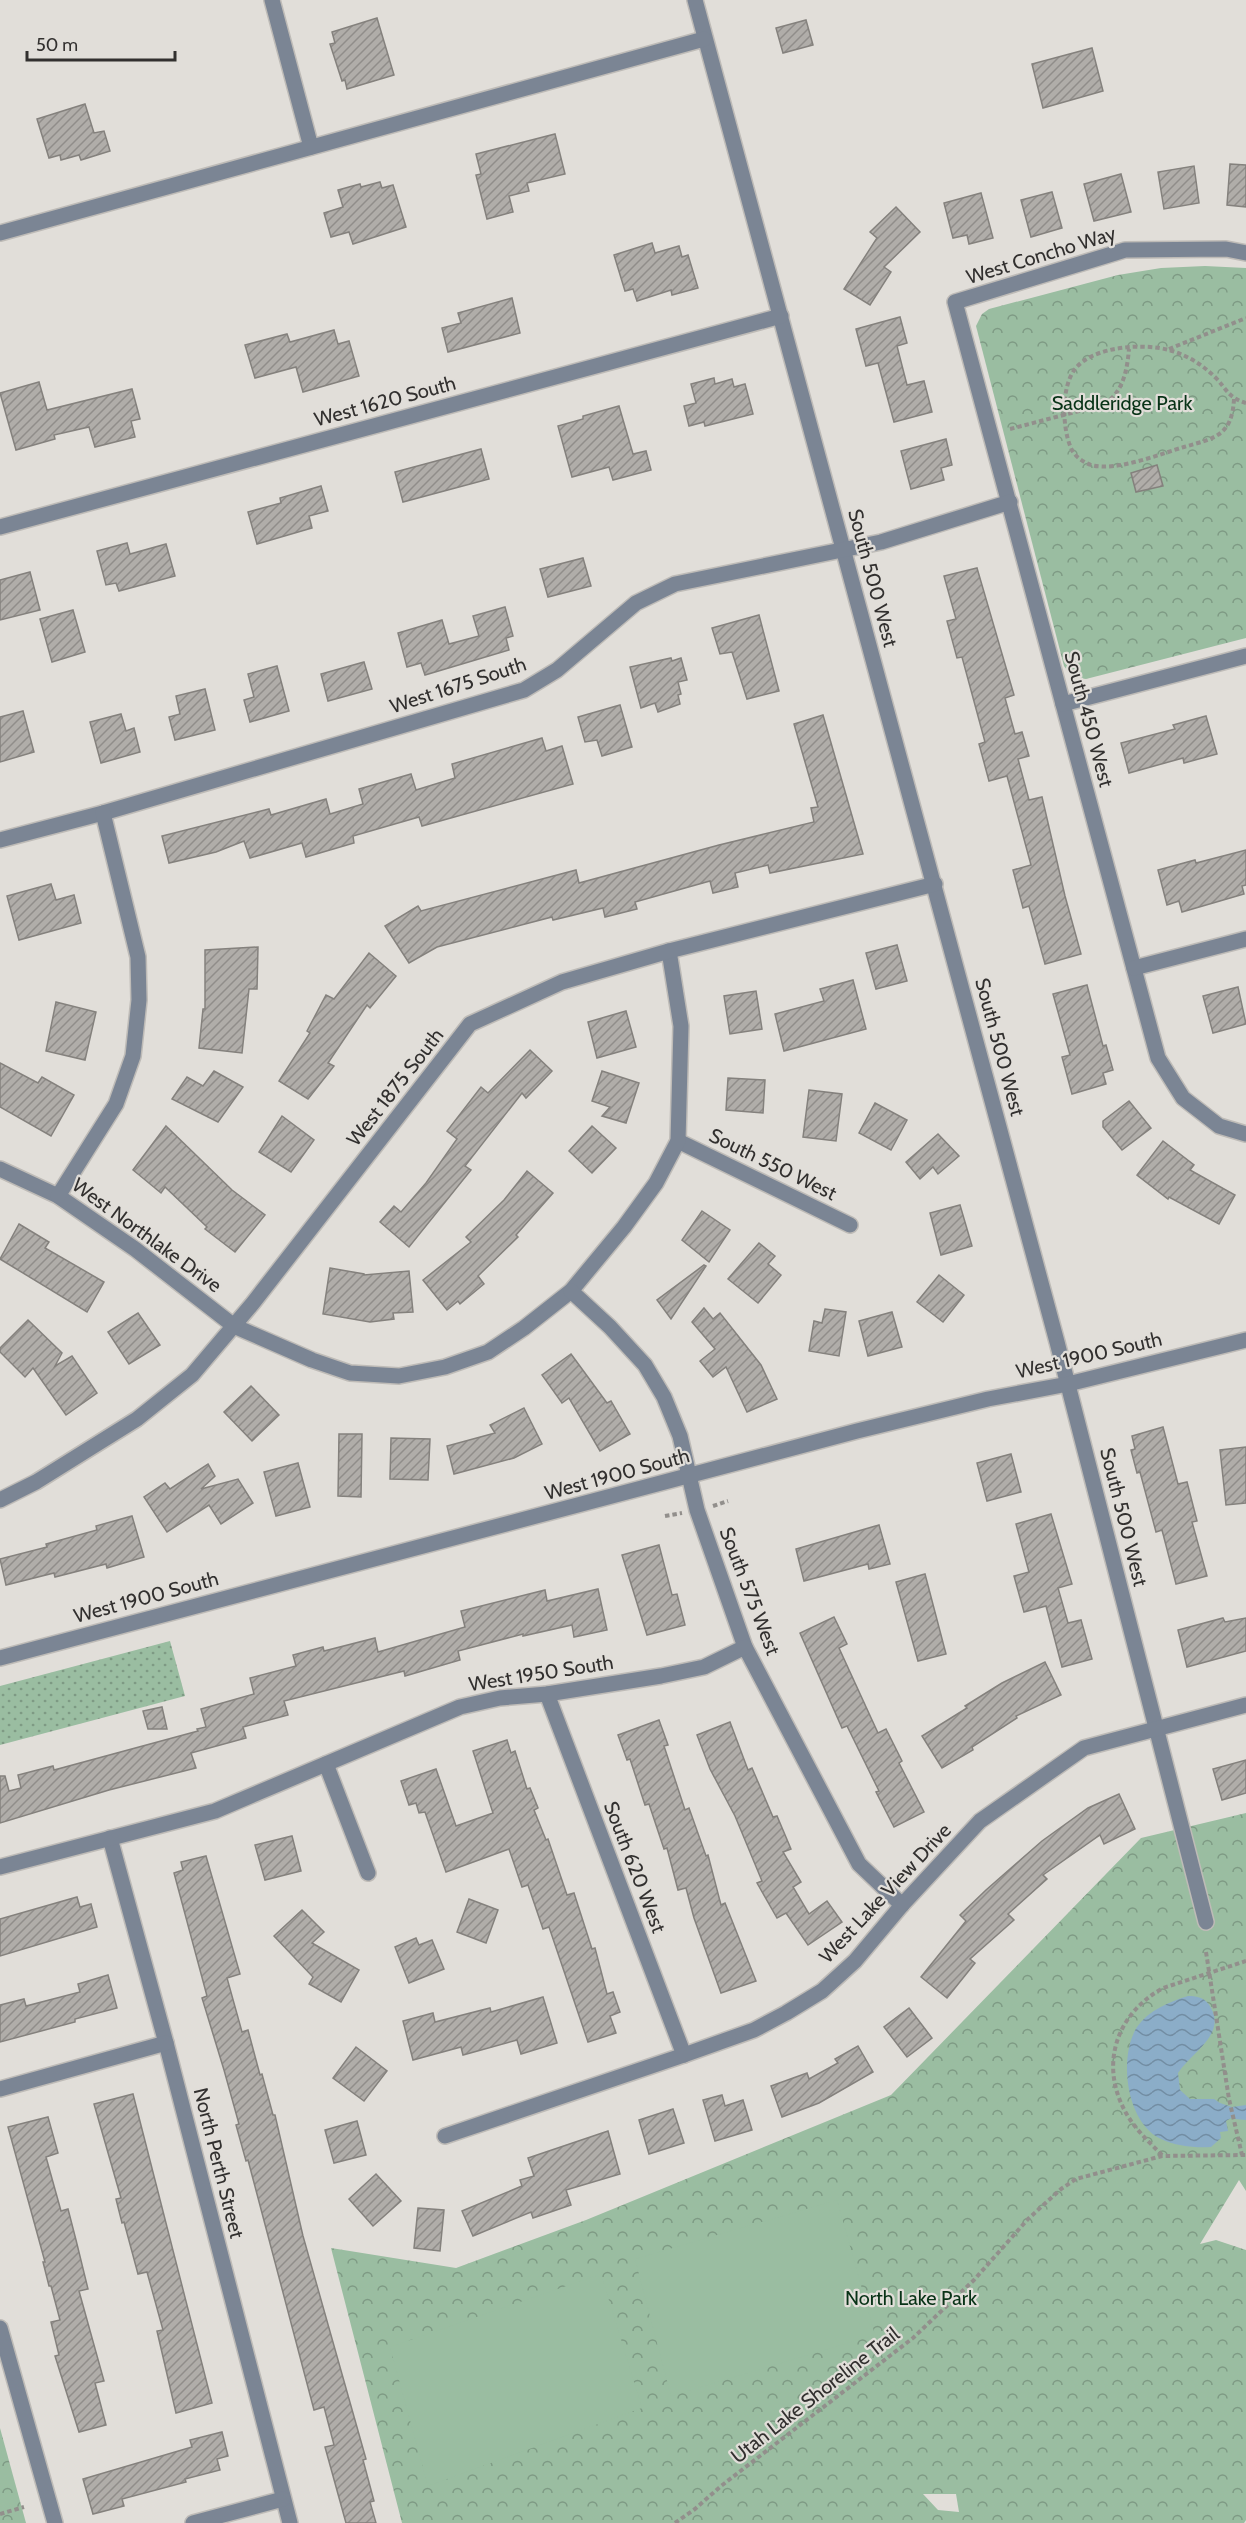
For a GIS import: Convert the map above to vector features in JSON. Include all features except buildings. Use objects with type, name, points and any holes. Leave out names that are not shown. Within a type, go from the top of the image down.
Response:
[{"type":"street","points":[[272,0],[311,147]]},
{"type":"street","name":"South 500 West","points":[[695,0],[1068,1384],[1206,1922]]},
{"type":"street","points":[[0,232],[704,39]]},
{"type":"street","name":"West Concho Way","points":[[955,302],[1125,250],[1226,249],[1246,253]]},
{"type":"street","name":"South 450 West","points":[[955,302],[1158,1058],[1183,1098],[1219,1126],[1246,1134]]},
{"type":"street","name":"West 1620 South","points":[[0,527],[781,316]]},
{"type":"street","name":"West 1675 South","points":[[0,840],[103,813],[524,690],[557,670],[636,603],[675,584],[881,542],[1010,502]]},
{"type":"street","points":[[1063,704],[1246,656]]},
{"type":"street","points":[[58,1196],[116,1104],[133,1056],[139,1000],[138,957],[103,813]]},
{"type":"street","name":"West 1875 South","points":[[0,1500],[36,1482],[137,1419],[192,1375],[234,1326],[470,1024],[562,982],[669,951],[935,884]]},
{"type":"street","points":[[1134,968],[1246,939]]},
{"type":"street","points":[[571,1291],[650,1192],[678,1141],[681,1026],[669,951]]},
{"type":"street","name":"South 550 West","points":[[678,1141],[850,1226]]},
{"type":"street","name":"West Northlake Drive","points":[[0,1169],[58,1196],[135,1249],[234,1326],[312,1360],[350,1373],[399,1376],[445,1367],[488,1352],[524,1328],[571,1291]]},
{"type":"street","name":"South 575 West","points":[[571,1291],[610,1327],[645,1365],[664,1397],[680,1436],[697,1510],[745,1647],[860,1864],[902,1905]]},
{"type":"street","name":"West 1900 South","points":[[0,1658],[879,1425],[988,1399],[1068,1384],[1246,1340]]},
{"type":"street","name":"West 1950 South","points":[[0,1867],[215,1811],[460,1707],[500,1698],[547,1694],[704,1667],[745,1647]]},
{"type":"street","name":"South 620 West","points":[[547,1694],[684,2055]]},
{"type":"street","name":"West Lake View Drive","points":[[445,2136],[754,2030],[822,1991],[855,1961],[902,1905],[980,1821],[1084,1748],[1246,1705]]},
{"type":"street","points":[[326,1764],[368,1873]]},
{"type":"street","name":"North Perth Street","points":[[110,1838],[166,2043],[290,2523]]},
{"type":"street","points":[[0,2089],[166,2043]]},
{"type":"street","points":[[0,2328],[54,2523]]},
{"type":"street","points":[[192,2523],[283,2499]]},
{"type":"path","points":[[1168,350],[1246,318]]},
{"type":"path","points":[[1010,429],[1111,400],[1121,388],[1129,348]]},
{"type":"path","points":[[1234,399],[1233,413],[1228,426],[1217,438],[1128,463],[1112,465],[1094,465],[1081,460],[1071,449],[1065,415],[1065,391],[1075,369],[1087,358],[1102,351],[1129,348],[1168,350],[1191,358],[1215,376],[1234,399],[1246,403]]},
{"type":"path","points":[[1206,1952],[1229,2099],[1244,2155]]},
{"type":"path","points":[[1162,2156],[1135,2127],[1120,2100],[1113,2073],[1114,2053],[1120,2032],[1130,2013],[1150,1994],[1246,1961]]},
{"type":"path","name":"Utah Lake Shoreline Trail","points":[[675,2523],[695,2510],[721,2486],[913,2338],[974,2280],[1028,2219],[1061,2189],[1076,2179],[1162,2156],[1244,2155]]},
{"type":"path","points":[[0,2514],[24,2507]]},
{"type":"green space","name":"Saddleridge Park","points":[[1205,266],[1246,268],[1246,638],[1086,679],[1079,678],[1071,674],[1064,666],[976,326],[982,314],[989,309],[1118,275],[1161,268]]},
{"type":"green space","points":[[170,1641],[185,1696],[0,1745],[0,1686]]},
{"type":"green space","name":"North Lake Park","points":[[1246,1813],[1246,2191],[1239,2180],[1200,2244],[1216,2240],[1246,2250],[1246,2520],[1244,2523],[402,2523],[331,2248],[456,2268],[586,2220],[891,2095],[1141,1838]],"holes":[[[923,2494],[956,2494],[959,2512],[938,2510]]]},
{"type":"green space","points":[[837,2200],[875,2335],[671,2396],[635,2259]]},
{"type":"green space","points":[[601,2274],[642,2408],[428,2486],[390,2347]]},
{"type":"green space","points":[[0,2428],[26,2523],[0,2523]]},
{"type":"water","points":[[1188,1996],[1198,1997],[1207,2002],[1214,2018],[1214,2027],[1205,2043],[1178,2073],[1180,2090],[1190,2099],[1214,2099],[1232,2107],[1246,2105],[1246,2120],[1233,2117],[1226,2121],[1228,2131],[1220,2132],[1221,2138],[1211,2147],[1192,2147],[1172,2143],[1149,2131],[1133,2104],[1129,2088],[1128,2055],[1137,2027],[1153,2011]]}]
